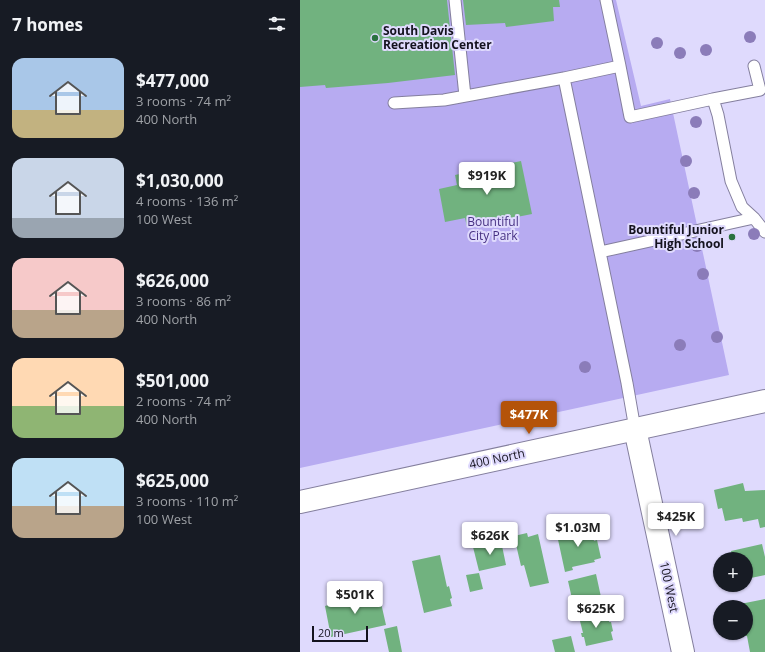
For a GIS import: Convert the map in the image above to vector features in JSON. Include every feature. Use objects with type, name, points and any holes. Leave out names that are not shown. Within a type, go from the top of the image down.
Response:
[{"type":"main road","name":"400 North","points":[[300,502],[765,401]]},
{"type":"main road","name":"100 West","points":[[635,429],[683,652]]},
{"type":"lane","points":[[455,0],[465,96]]},
{"type":"lane","points":[[606,0],[630,117],[760,90],[754,66]]},
{"type":"lane","points":[[394,103],[444,100],[620,66]]},
{"type":"lane","points":[[564,78],[627,383],[635,429]]},
{"type":"lane","points":[[713,99],[718,115],[731,181],[742,207],[754,218],[765,232]]},
{"type":"lane","points":[[600,252],[754,218]]},
{"type":"green space","name":"Bountiful City Park","points":[[300,0],[616,0],[641,106],[670,99],[729,375],[300,468]]},
{"type":"building","name":"South Davis Recreation Center","points":[[300,0],[447,0],[455,75],[388,83],[326,88],[325,85],[300,87]]},
{"type":"building","name":"South Davis Recreation Center","points":[[463,0],[559,0],[560,7],[553,7],[554,21],[506,27],[505,23],[466,25]]},
{"type":"building","points":[[521,161],[532,214],[467,227],[465,218],[445,222],[439,189],[457,185],[455,175]]},
{"type":"building","points":[[743,483],[745,491],[765,490],[765,527],[760,528],[758,519],[743,522],[742,518],[725,521],[722,508],[718,509],[714,490]]},
{"type":"building","points":[[591,527],[594,541],[597,540],[601,558],[594,560],[595,562],[572,567],[573,570],[565,572],[557,535]]},
{"type":"building","points":[[527,533],[528,537],[538,534],[549,583],[530,587],[524,565],[521,566],[514,536]]},
{"type":"building","points":[[501,541],[506,565],[479,571],[473,547]]},
{"type":"building","points":[[762,544],[765,557],[765,575],[753,578],[753,552],[731,551]]},
{"type":"building","points":[[440,555],[447,587],[449,586],[452,598],[450,599],[452,606],[424,613],[412,561]]},
{"type":"building","points":[[479,573],[483,589],[470,592],[466,575]]},
{"type":"building","points":[[596,574],[601,597],[573,603],[568,581]]},
{"type":"building","points":[[379,594],[386,625],[331,637],[325,606],[331,604],[331,600],[357,595],[358,599]]},
{"type":"building","points":[[765,599],[765,652],[750,652],[748,640],[753,640],[753,601]]},
{"type":"building","points":[[604,611],[606,621],[609,620],[609,622],[611,622],[613,640],[586,646],[584,637],[582,637],[581,633],[583,633],[579,617]]},
{"type":"building","points":[[397,626],[402,652],[389,652],[384,629]]},
{"type":"building","points":[[571,636],[575,652],[555,652],[552,640]]},
{"type":"place","name":"South Davis Recreation Center","points":[[375,38]]},
{"type":"place","name":"Bountiful Junior High School","points":[[732,237]]}]
